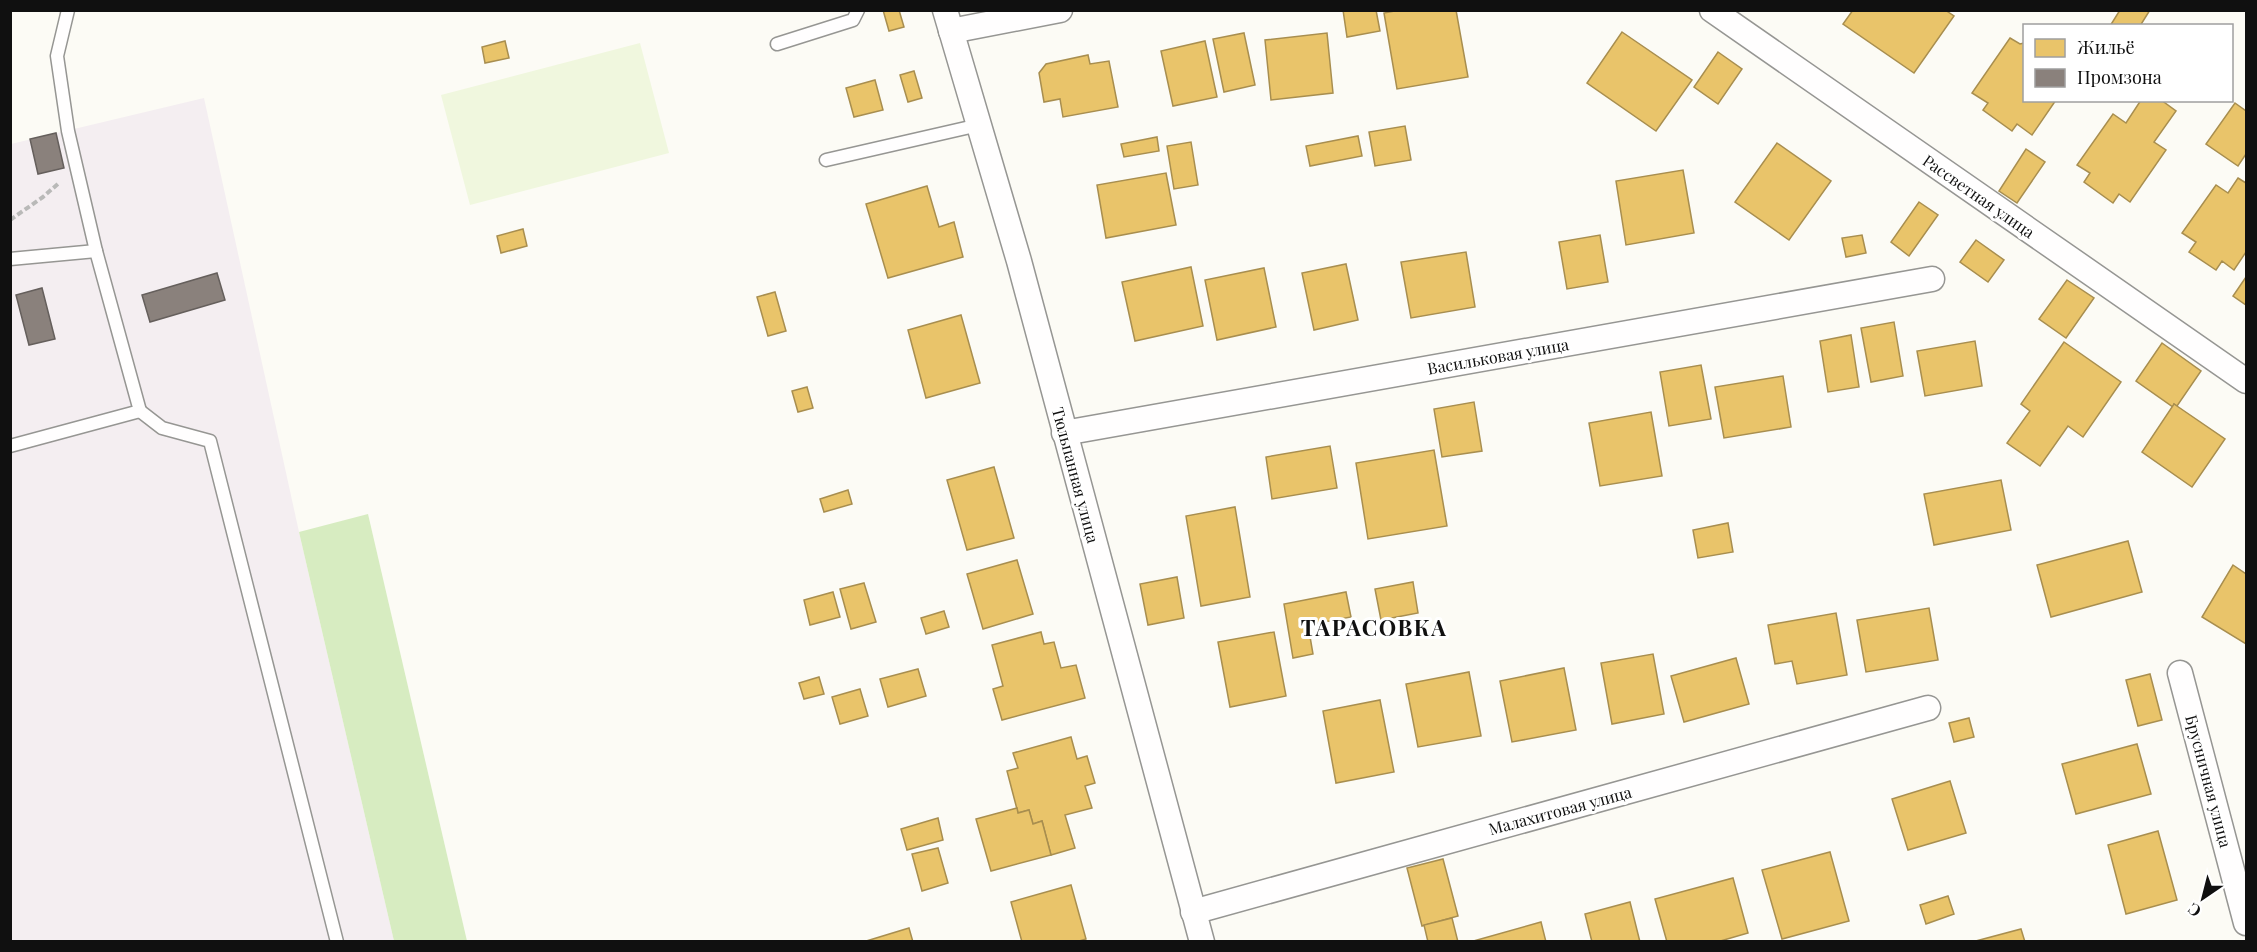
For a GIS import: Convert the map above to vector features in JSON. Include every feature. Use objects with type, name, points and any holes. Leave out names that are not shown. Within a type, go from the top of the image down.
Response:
[{"type":"street","points":[[948,21],[1060,10]]},
{"type":"street","name":"Рассветная улица","points":[[1712,10],[2247,381]]},
{"type":"street","name":"Тюльпанная улица","points":[[948,21],[1019,261],[1202,942]]},
{"type":"street","name":"Васильковая улица","points":[[1064,433],[1932,279]]},
{"type":"street","name":"Брусничная улица","points":[[2180,673],[2247,923]]},
{"type":"street","name":"Малахитовая улица","points":[[1193,912],[1928,708]]},
{"type":"lane","points":[[68,10],[57,56],[68,131],[96,251],[140,411],[162,428],[210,441],[337,942]]},
{"type":"lane","points":[[777,44],[853,20],[858,10]]},
{"type":"lane","points":[[826,160],[979,125]]},
{"type":"lane","points":[[10,259],[96,251]]},
{"type":"lane","points":[[10,446],[140,411]]},
{"type":"path","points":[[10,220],[43,197],[76,167]]},
{"type":"shaded area","points":[[204,98],[299,532],[394,941],[11,942],[11,144]]},
{"type":"green space","points":[[640,43],[669,153],[470,205],[441,95]]},
{"type":"green space","points":[[368,514],[467,941],[394,941],[299,532]]},
{"type":"building: Жильё","points":[[883,10],[899,10],[904,27],[889,31]]},
{"type":"building: Жильё","points":[[1343,10],[1376,10],[1380,31],[1347,37]]},
{"type":"building: Жильё","points":[[1400,10],[1456,10],[1468,77],[1397,89],[1384,13]]},
{"type":"building: Жильё","points":[[1853,10],[1945,10],[1954,16],[1914,73],[1843,24]]},
{"type":"building: Жильё","points":[[2120,10],[2150,10],[2141,24],[2111,24]]},
{"type":"building: Жильё","points":[[1622,32],[1692,80],[1656,131],[1587,83]]},
{"type":"building: Жильё","points":[[1244,33],[1255,85],[1224,92],[1213,39]]},
{"type":"building: Жильё","points":[[1327,33],[1333,93],[1271,100],[1265,40]]},
{"type":"building: Жильё","points":[[2010,38],[2020,44],[2023,43],[2023,102],[2055,102],[2032,135],[2017,124],[2012,131],[1983,110],[1988,103],[1972,93]]},
{"type":"building: Жильё","points":[[505,41],[509,58],[485,63],[482,47]]},
{"type":"building: Жильё","points":[[1205,41],[1217,97],[1173,106],[1161,51]]},
{"type":"building: Жильё","points":[[1718,52],[1742,69],[1718,104],[1694,87]]},
{"type":"building: Жильё","points":[[1088,55],[1090,64],[1109,61],[1118,107],[1063,117],[1060,99],[1044,102],[1039,73],[1046,64]]},
{"type":"building: Жильё","points":[[914,71],[922,98],[908,102],[900,75]]},
{"type":"building: Жильё","points":[[875,80],[883,110],[854,117],[846,88]]},
{"type":"building: Жильё","points":[[2140,102],[2164,102],[2176,111],[2154,142],[2166,150],[2130,202],[2119,194],[2113,203],[2084,182],[2090,173],[2077,165],[2113,114],[2126,123]]},
{"type":"building: Жильё","points":[[2235,103],[2246,111],[2246,154],[2238,166],[2206,144]]},
{"type":"building: Жильё","points":[[1405,126],[1411,160],[1375,166],[1369,132]]},
{"type":"building: Жильё","points":[[1358,136],[1362,156],[1310,166],[1306,146]]},
{"type":"building: Жильё","points":[[1157,137],[1159,151],[1124,157],[1121,144]]},
{"type":"building: Жильё","points":[[1191,142],[1198,185],[1174,189],[1167,146]]},
{"type":"building: Жильё","points":[[1777,143],[1831,181],[1789,240],[1735,202]]},
{"type":"building: Жильё","points":[[2026,149],[2045,162],[2017,203],[1999,191]]},
{"type":"building: Жильё","points":[[1683,170],[1694,233],[1626,245],[1616,181]]},
{"type":"building: Жильё","points":[[1166,173],[1176,225],[1106,238],[1097,185]]},
{"type":"building: Жильё","points":[[2238,178],[2246,183],[2246,252],[2234,270],[2222,261],[2216,270],[2189,252],[2196,242],[2182,233],[2216,185],[2228,193]]},
{"type":"building: Жильё","points":[[927,186],[939,227],[954,222],[963,257],[888,278],[866,204]]},
{"type":"building: Жильё","points":[[1919,202],[1938,215],[1909,256],[1891,242]]},
{"type":"building: Жильё","points":[[523,229],[527,246],[501,253],[497,236]]},
{"type":"building: Жильё","points":[[1600,235],[1608,282],[1567,289],[1559,242]]},
{"type":"building: Жильё","points":[[1862,235],[1866,253],[1846,257],[1842,238]]},
{"type":"building: Жильё","points":[[1976,240],[2004,260],[1988,282],[1960,262]]},
{"type":"building: Жильё","points":[[1466,252],[1475,307],[1411,318],[1401,262]]},
{"type":"building: Жильё","points":[[1346,264],[1358,320],[1314,330],[1302,273]]},
{"type":"building: Жильё","points":[[1191,267],[1203,326],[1135,341],[1122,282]]},
{"type":"building: Жильё","points":[[1264,268],[1276,327],[1217,340],[1205,280]]},
{"type":"building: Жильё","points":[[2246,277],[2246,305],[2233,296]]},
{"type":"building: Жильё","points":[[2067,280],[2094,298],[2066,338],[2039,319]]},
{"type":"building: Жильё","points":[[775,292],[786,331],[768,336],[757,297]]},
{"type":"building: Жильё","points":[[961,315],[980,383],[926,398],[908,330]]},
{"type":"building: Жильё","points":[[1894,322],[1903,376],[1871,382],[1861,328]]},
{"type":"building: Жильё","points":[[1851,335],[1859,387],[1828,392],[1820,341]]},
{"type":"building: Жильё","points":[[1975,341],[1982,386],[1925,396],[1917,351]]},
{"type":"building: Жильё","points":[[2064,342],[2121,382],[2083,437],[2068,426],[2040,466],[2007,443],[2030,411],[2021,404]]},
{"type":"building: Жильё","points":[[2162,343],[2201,371],[2177,406],[2174,404],[2173,407],[2136,381]]},
{"type":"building: Жильё","points":[[1701,365],[1711,419],[1669,426],[1660,372]]},
{"type":"building: Жильё","points":[[1783,376],[1791,427],[1724,438],[1715,387]]},
{"type":"building: Жильё","points":[[807,387],[813,408],[798,412],[792,391]]},
{"type":"building: Жильё","points":[[1474,402],[1482,451],[1442,457],[1434,409]]},
{"type":"building: Жильё","points":[[2174,404],[2225,439],[2192,487],[2142,452]]},
{"type":"building: Жильё","points":[[1651,412],[1662,476],[1600,486],[1589,423]]},
{"type":"building: Жильё","points":[[1330,446],[1337,488],[1272,499],[1266,457]]},
{"type":"building: Жильё","points":[[1434,450],[1447,526],[1368,539],[1356,463]]},
{"type":"building: Жильё","points":[[994,467],[1014,538],[967,550],[947,480]]},
{"type":"building: Жильё","points":[[2001,480],[2011,530],[1934,545],[1924,494]]},
{"type":"building: Жильё","points":[[848,490],[852,504],[824,512],[820,499]]},
{"type":"building: Жильё","points":[[1235,507],[1250,597],[1201,606],[1186,516]]},
{"type":"building: Жильё","points":[[1728,523],[1733,552],[1698,558],[1693,530]]},
{"type":"building: Жильё","points":[[2128,541],[2142,592],[2051,617],[2037,565]]},
{"type":"building: Жильё","points":[[1017,560],[1033,614],[983,629],[967,574]]},
{"type":"building: Жильё","points":[[2233,565],[2246,574],[2246,644],[2202,617]]},
{"type":"building: Жильё","points":[[1177,577],[1184,618],[1148,625],[1140,584]]},
{"type":"building: Жильё","points":[[1413,582],[1418,613],[1381,620],[1375,589]]},
{"type":"building: Жильё","points":[[864,583],[876,622],[851,629],[840,589]]},
{"type":"building: Жильё","points":[[833,592],[840,617],[810,625],[804,600]]},
{"type":"building: Жильё","points":[[1346,592],[1351,617],[1308,625],[1313,654],[1293,658],[1284,604]]},
{"type":"building: Жильё","points":[[1929,608],[1938,660],[1866,672],[1857,620]]},
{"type":"building: Жильё","points":[[944,611],[949,627],[926,634],[921,618]]},
{"type":"building: Жильё","points":[[1836,613],[1847,675],[1797,684],[1792,661],[1775,664],[1768,625]]},
{"type":"building: Жильё","points":[[1041,632],[1044,644],[1054,642],[1061,668],[1076,665],[1085,698],[1002,720],[993,689],[1003,686],[992,645]]},
{"type":"building: Жильё","points":[[1274,632],[1286,696],[1230,707],[1218,642]]},
{"type":"building: Жильё","points":[[1653,654],[1664,714],[1612,724],[1601,663]]},
{"type":"building: Жильё","points":[[1736,658],[1749,704],[1684,722],[1671,676]]},
{"type":"building: Жильё","points":[[1564,668],[1576,730],[1512,742],[1500,681]]},
{"type":"building: Жильё","points":[[918,669],[926,696],[888,707],[880,679]]},
{"type":"building: Жильё","points":[[1469,672],[1481,736],[1418,747],[1406,684]]},
{"type":"building: Жильё","points":[[2150,674],[2162,720],[2138,726],[2126,680]]},
{"type":"building: Жильё","points":[[819,677],[824,694],[804,699],[799,683]]},
{"type":"building: Жильё","points":[[860,689],[868,716],[840,724],[832,697]]},
{"type":"building: Жильё","points":[[1380,700],[1394,772],[1336,783],[1323,711]]},
{"type":"building: Жильё","points":[[1969,718],[1974,737],[1954,742],[1949,723]]},
{"type":"building: Жильё","points":[[1071,737],[1077,759],[1087,756],[1095,783],[1085,786],[1092,808],[1065,815],[1075,848],[1051,855],[1042,821],[1033,824],[1029,810],[1018,813],[1007,771],[1018,768],[1013,753]]},
{"type":"building: Жильё","points":[[2137,744],[2151,794],[2076,814],[2062,764]]},
{"type":"building: Жильё","points":[[1950,781],[1966,833],[1908,850],[1892,799]]},
{"type":"building: Жильё","points":[[1017,808],[1018,813],[1029,810],[1033,824],[1042,821],[1051,855],[991,871],[976,819]]},
{"type":"building: Жильё","points":[[938,818],[943,840],[907,850],[901,829]]},
{"type":"building: Жильё","points":[[2158,831],[2177,900],[2126,914],[2108,845]]},
{"type":"building: Жильё","points":[[938,848],[948,883],[922,891],[912,854]]},
{"type":"building: Жильё","points":[[1830,852],[1849,921],[1782,939],[1762,870]]},
{"type":"building: Жильё","points":[[1443,859],[1458,916],[1422,926],[1407,868]]},
{"type":"building: Жильё","points":[[1733,878],[1748,933],[1717,942],[1667,942],[1655,899]]},
{"type":"building: Жильё","points":[[1071,885],[1086,939],[1076,942],[1022,942],[1011,902]]},
{"type":"building: Жильё","points":[[1948,896],[1954,914],[1926,924],[1920,905]]},
{"type":"building: Жильё","points":[[1630,902],[1640,942],[1592,942],[1585,914]]},
{"type":"building: Жильё","points":[[1452,918],[1458,942],[1428,942],[1424,925]]},
{"type":"building: Жильё","points":[[1541,922],[1546,942],[1470,942]]},
{"type":"building: Жильё","points":[[909,928],[913,942],[863,942]]},
{"type":"building: Жильё","points":[[2021,929],[2025,942],[1972,942]]},
{"type":"building: Промзона","points":[[56,133],[64,168],[38,174],[30,139]]},
{"type":"building: Промзона","points":[[217,273],[225,300],[150,322],[142,295]]},
{"type":"building: Промзона","points":[[42,288],[55,339],[29,345],[16,295]]},
{"type":"district","name":"ТАРАСОВКА","points":[[1374,627]]}]
